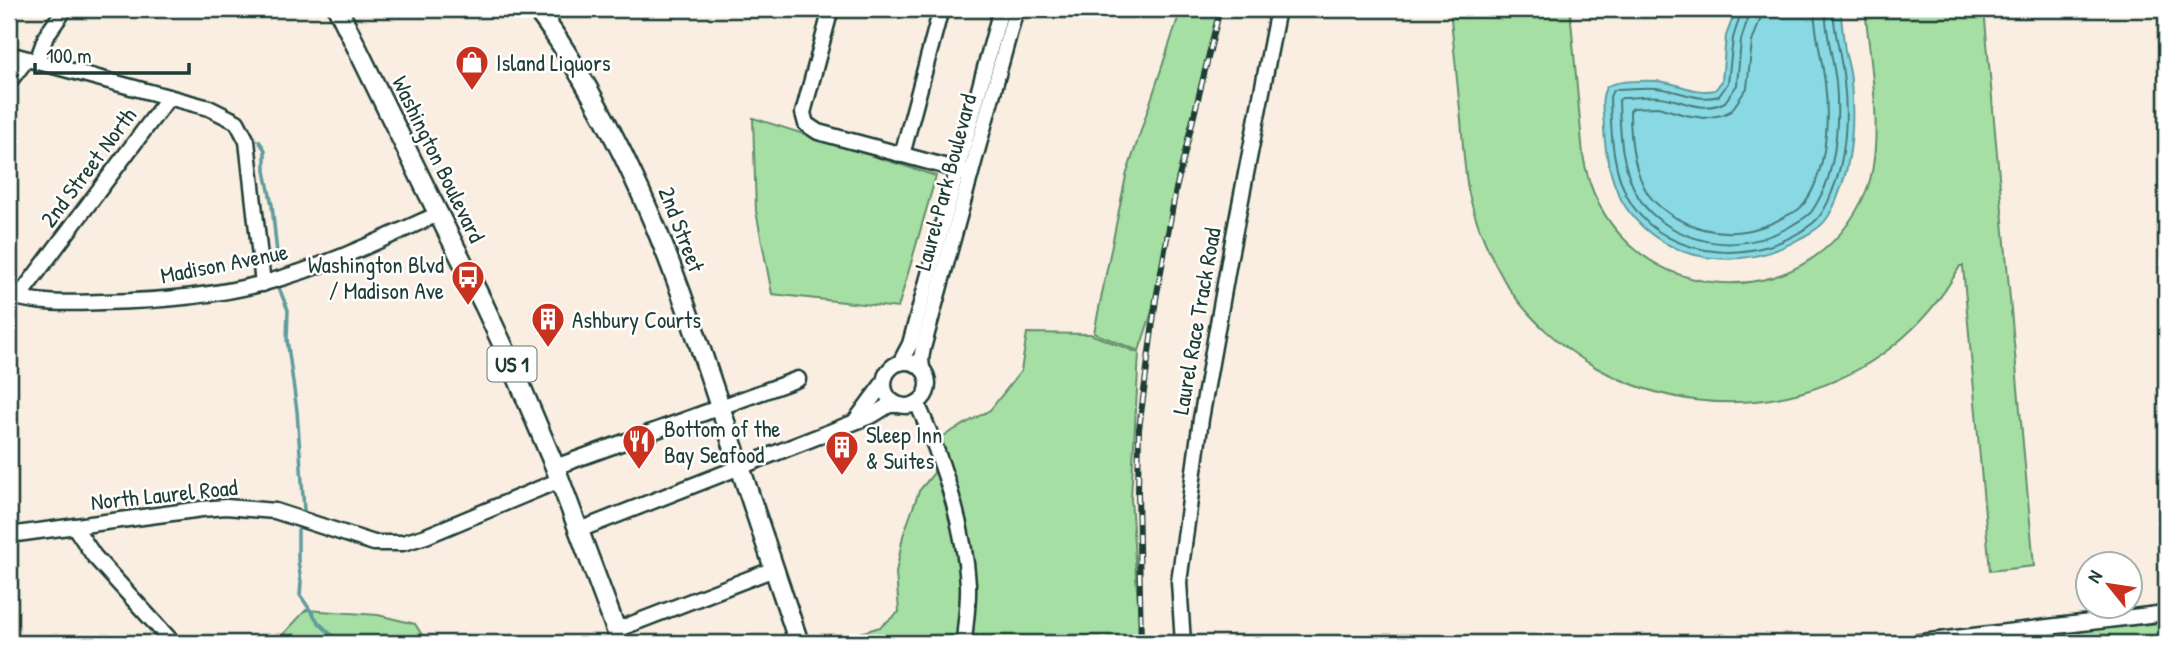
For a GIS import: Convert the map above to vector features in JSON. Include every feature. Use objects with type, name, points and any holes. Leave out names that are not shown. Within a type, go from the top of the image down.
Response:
[{"type":"main road","name":"Washington Boulevard","points":[[338,9],[485,305],[528,401],[619,636]]},
{"type":"main road","name":"2nd Street","points":[[536,9],[551,18],[639,185],[655,222],[721,407],[799,643]]},
{"type":"street","points":[[9,82],[32,60],[65,9]]},
{"type":"street","points":[[831,9],[803,113],[806,124],[818,132],[964,172]]},
{"type":"street","points":[[902,155],[941,9]]},
{"type":"street","name":"Laurel Park Boulevard","points":[[917,403],[928,389],[927,374],[922,368],[923,348],[1001,9]]},
{"type":"street","name":"Laurel Park Boulevard","points":[[856,420],[884,382],[890,369],[900,363],[910,346],[1016,9]]},
{"type":"street","name":"Laurel Race Track Road","points":[[1183,643],[1179,582],[1201,419],[1278,9]]},
{"type":"street","points":[[9,54],[216,111],[237,122],[247,141],[263,284]]},
{"type":"street","name":"2nd Street North","points":[[13,297],[169,97]]},
{"type":"street","name":"Madison Avenue","points":[[13,297],[39,303],[134,302],[263,284],[345,256],[438,214]]},
{"type":"street","points":[[900,363],[910,362],[922,368]]},
{"type":"street","name":"North Laurel Road","points":[[9,535],[202,509],[250,508],[275,511],[374,543],[403,542],[426,536],[557,474],[797,379]]},
{"type":"street","points":[[884,382],[888,396],[900,405]]},
{"type":"street","points":[[579,530],[873,415],[889,405],[907,406],[917,403],[934,441],[964,554],[968,587],[964,643]]},
{"type":"street","points":[[74,526],[93,556],[173,643]]},
{"type":"street","points":[[619,636],[774,569]]},
{"type":"street","points":[[1913,643],[2166,614]]},
{"type":"green space","points":[[1181,9],[1196,9],[1218,15],[1187,135],[1156,299],[1139,351],[1094,333],[1126,176]]},
{"type":"green space","points":[[1450,9],[1570,9],[1583,155],[1600,206],[1630,245],[1669,270],[1713,282],[1759,281],[1802,265],[1839,234],[1867,189],[1872,170],[1876,125],[1865,9],[1984,9],[2034,566],[1990,571],[1963,266],[1960,266],[1929,311],[1891,347],[1848,375],[1800,393],[1750,401],[1698,400],[1647,389],[1597,368],[1558,341],[1523,307],[1505,282],[1484,239],[1472,206],[1466,176]]},
{"type":"green space","points":[[753,118],[936,176],[898,308],[772,294],[756,211]]},
{"type":"green space","points":[[1027,333],[1090,334],[1139,353],[1131,498],[1138,643],[827,643],[880,627],[899,612],[896,573],[903,536],[919,491],[934,473],[934,441],[990,410],[1021,371]]},
{"type":"green space","points":[[306,610],[378,615],[415,624],[427,643],[275,643]]},
{"type":"green space","points":[[2166,623],[2166,643],[2076,643],[2081,629]]},
{"type":"water","points":[[1736,9],[1840,9],[1851,78],[1852,124],[1844,180],[1825,221],[1799,239],[1777,249],[1731,259],[1684,252],[1663,242],[1644,228],[1627,209],[1613,181],[1602,107],[1607,87],[1617,83],[1659,81],[1695,90],[1715,90],[1722,81],[1726,36]]},
{"type":"waterway","points":[[259,141],[265,150],[265,171],[272,205],[278,263]]},
{"type":"waterway","points":[[279,288],[288,310],[287,339],[297,411],[304,510]]},
{"type":"waterway","points":[[298,530],[300,595],[319,623],[340,643]]},
{"type":"railway","points":[[1141,643],[1139,429],[1156,299],[1176,189],[1220,9]]},
{"type":"place","name":"Island Liquors","points":[[472,92]]},
{"type":"place","name":"Washington Blvd / Madison Ave","points":[[468,307]]},
{"type":"place","name":"Ashbury Courts","points":[[548,349]]},
{"type":"place","name":"Bottom of the Bay Seafood","points":[[639,471]]},
{"type":"place","name":"Sleep Inn & Suites","points":[[842,477]]}]
